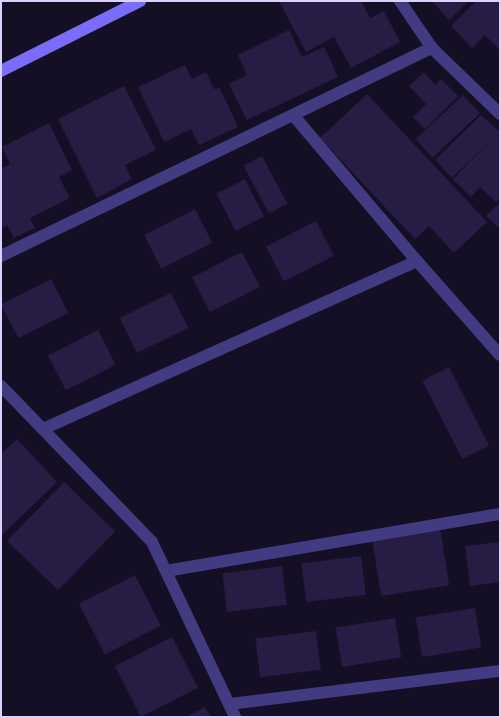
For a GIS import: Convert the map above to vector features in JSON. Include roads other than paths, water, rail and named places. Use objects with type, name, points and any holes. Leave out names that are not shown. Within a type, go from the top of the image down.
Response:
[{"type":"street","points":[[1,70],[140,1]]},
{"type":"street","points":[[400,1],[432,48],[500,114]]},
{"type":"street","points":[[1,256],[432,48]]},
{"type":"street","points":[[293,115],[417,261],[500,354]]},
{"type":"street","points":[[43,429],[417,261]]},
{"type":"street","points":[[1,386],[152,542],[235,717]]},
{"type":"street","points":[[166,571],[500,514]]},
{"type":"street","points":[[230,704],[500,671]]}]
